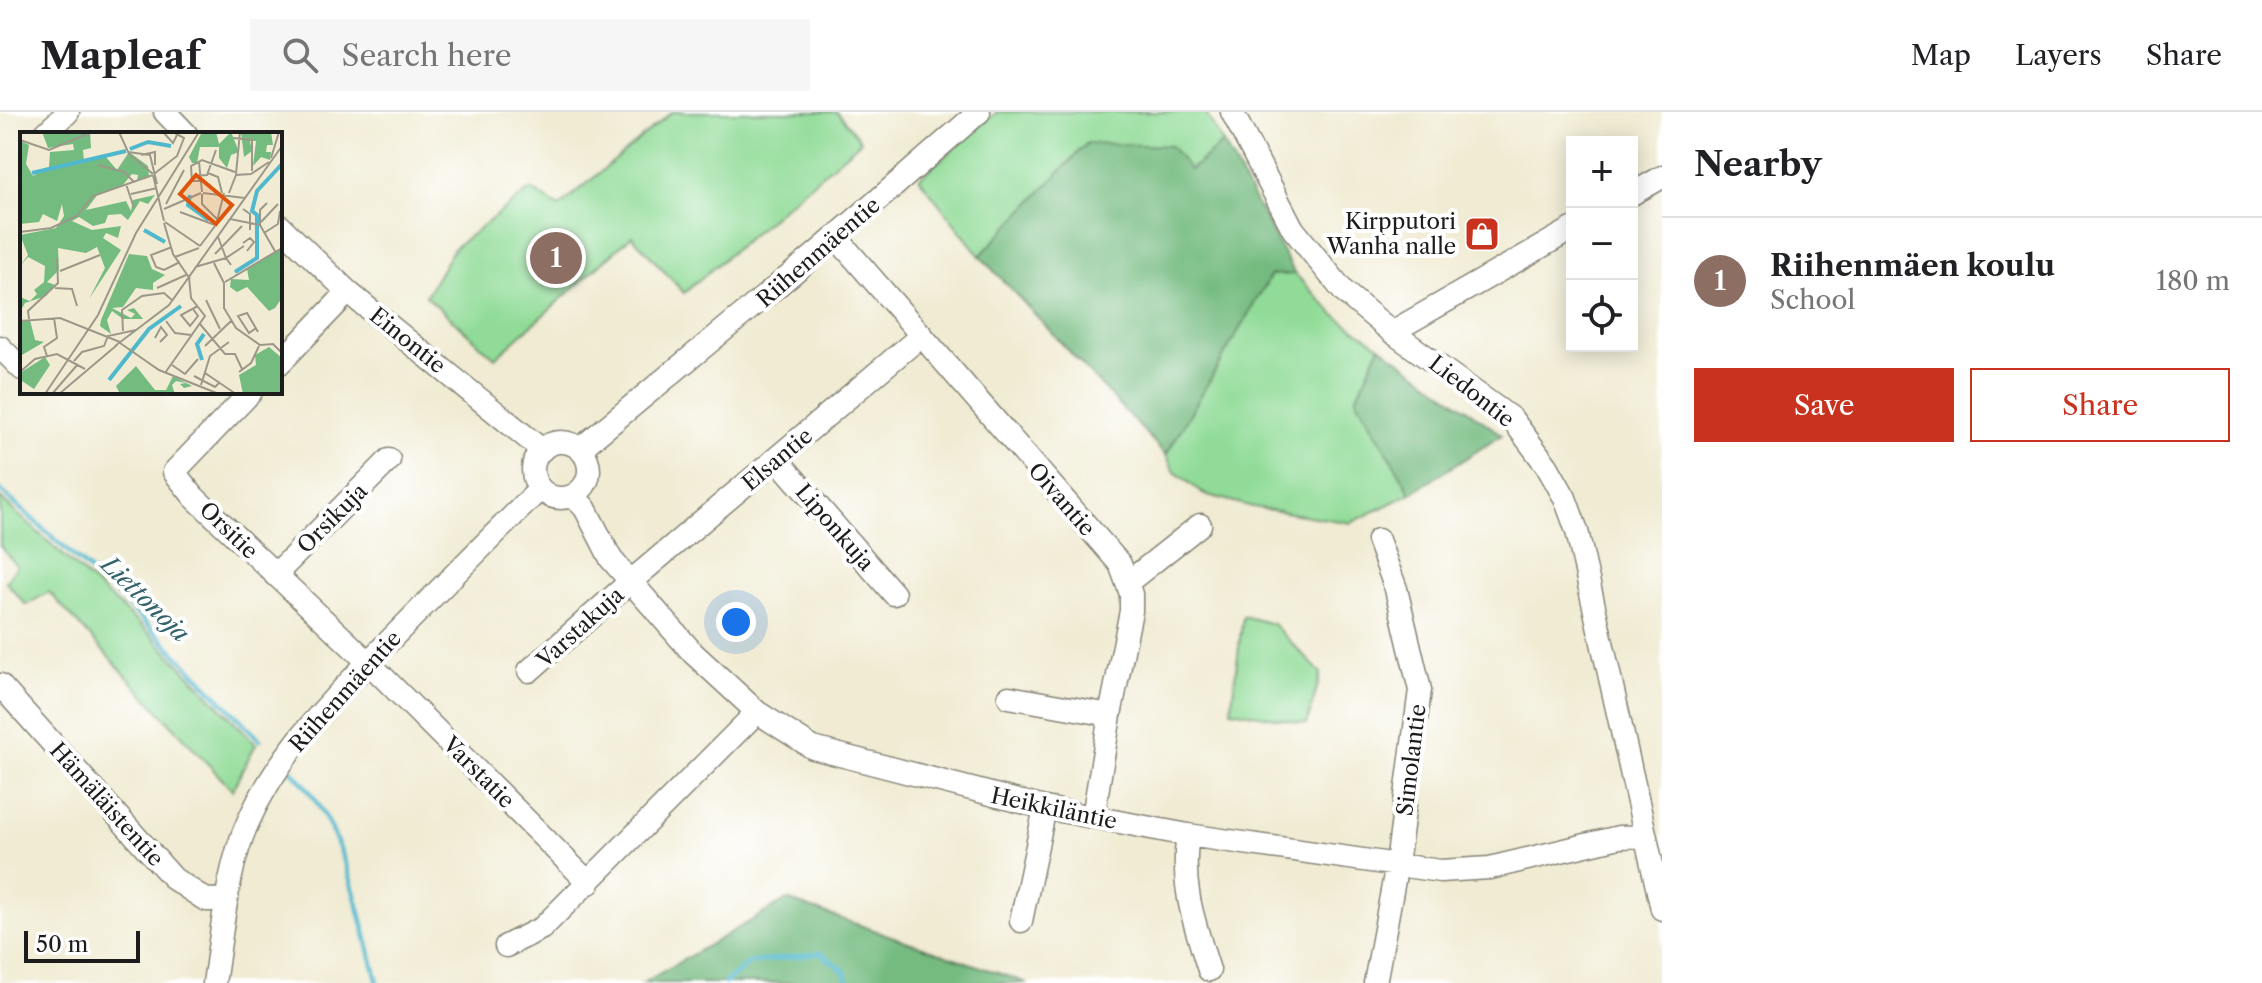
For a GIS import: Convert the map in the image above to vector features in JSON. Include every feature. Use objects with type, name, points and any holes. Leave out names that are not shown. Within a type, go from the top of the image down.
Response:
[{"type":"street","points":[[47,132],[68,112]]},
{"type":"street","points":[[165,112],[184,132]]},
{"type":"street","name":"Riihenmäentie","points":[[580,449],[836,237],[979,112]]},
{"type":"street","name":"Liedontie","points":[[1232,112],[1293,229],[1344,292],[1392,332],[1512,419],[1531,441],[1565,498],[1577,531],[1662,909]]},
{"type":"street","points":[[1638,191],[1662,177]]},
{"type":"street","name":"Einontie","points":[[282,228],[348,292],[542,450]]},
{"type":"street","points":[[1392,332],[1566,232]]},
{"type":"street","name":"Oivantie","points":[[836,237],[1120,564],[1131,594],[1131,611],[1093,817]]},
{"type":"street","points":[[282,361],[348,292]]},
{"type":"street","name":"Elsantie","points":[[630,582],[922,335]]},
{"type":"street","points":[[0,347],[20,367]]},
{"type":"street","name":"Orsitie","points":[[249,394],[174,472],[194,497],[368,662]]},
{"type":"street","points":[[561,442],[580,449],[589,465],[589,474],[586,483],[573,496],[555,498],[540,489],[533,473],[536,457],[542,450],[561,442]]},
{"type":"street","name":"Liponkuja","points":[[777,459],[894,594]]},
{"type":"street","name":"Orsikuja","points":[[275,575],[389,460]]},
{"type":"street","name":"Riihenmäentie","points":[[214,983],[227,899],[246,824],[271,778],[306,730],[368,662],[540,489]]},
{"type":"street","name":"Heikkiläntie","points":[[573,496],[585,508],[611,559],[693,653],[757,712],[813,748],[1045,808],[1188,835],[1440,871],[1490,868],[1619,837],[1645,836]]},
{"type":"street","points":[[1127,583],[1200,525]]},
{"type":"street","name":"Simolantie","points":[[1375,983],[1397,864],[1420,690],[1396,589],[1378,540]]},
{"type":"street","name":"Varstakuja","points":[[529,671],[630,582]]},
{"type":"street","name":"Varstatie","points":[[368,662],[589,883]]},
{"type":"street","name":"Hämäläistentie","points":[[0,685],[174,879],[206,900],[227,899]]},
{"type":"street","points":[[1009,697],[1110,715]]},
{"type":"street","points":[[506,946],[542,928],[757,712]]},
{"type":"street","points":[[1021,921],[1045,808]]},
{"type":"street","points":[[1188,835],[1184,862],[1188,901],[1209,970]]},
{"type":"green space","points":[[672,112],[837,112],[861,141],[684,293],[632,236],[495,358],[426,296],[454,248],[531,189],[559,207]]},
{"type":"green space","points":[[997,112],[1205,112],[1223,143],[1190,170],[1087,143],[980,256],[919,178]]},
{"type":"green space","points":[[1087,143],[1171,146],[1190,170],[1223,143],[1295,274],[1271,275],[1166,455],[980,256]]},
{"type":"green space","points":[[1271,274],[1295,274],[1335,315],[1380,346],[1356,398],[1411,493],[1351,523],[1253,507],[1204,494],[1175,472],[1166,455]]},
{"type":"green space","points":[[1380,346],[1502,435],[1411,493],[1356,398]]},
{"type":"green space","points":[[0,498],[148,632],[256,744],[232,790],[49,592],[26,605],[6,582],[17,566],[0,546]]},
{"type":"green space","points":[[1243,616],[1273,624],[1321,673],[1307,724],[1231,710]]},
{"type":"green space","points":[[787,900],[1027,983],[643,983]]},
{"type":"waterway","name":"Liettonoja","points":[[0,490],[127,604],[260,740]]},
{"type":"waterway","name":"Liettonoja","points":[[292,771],[310,792],[337,842],[378,983]]},
{"type":"waterway","name":"Liettonoja","points":[[725,983],[749,963],[821,953],[844,971],[849,983]]},
{"type":"place","name":"Kirpputori Wanha nalle","points":[[1482,234]]},
{"type":"place","name":"Riihenmäen koulu","points":[[556,258]]}]
